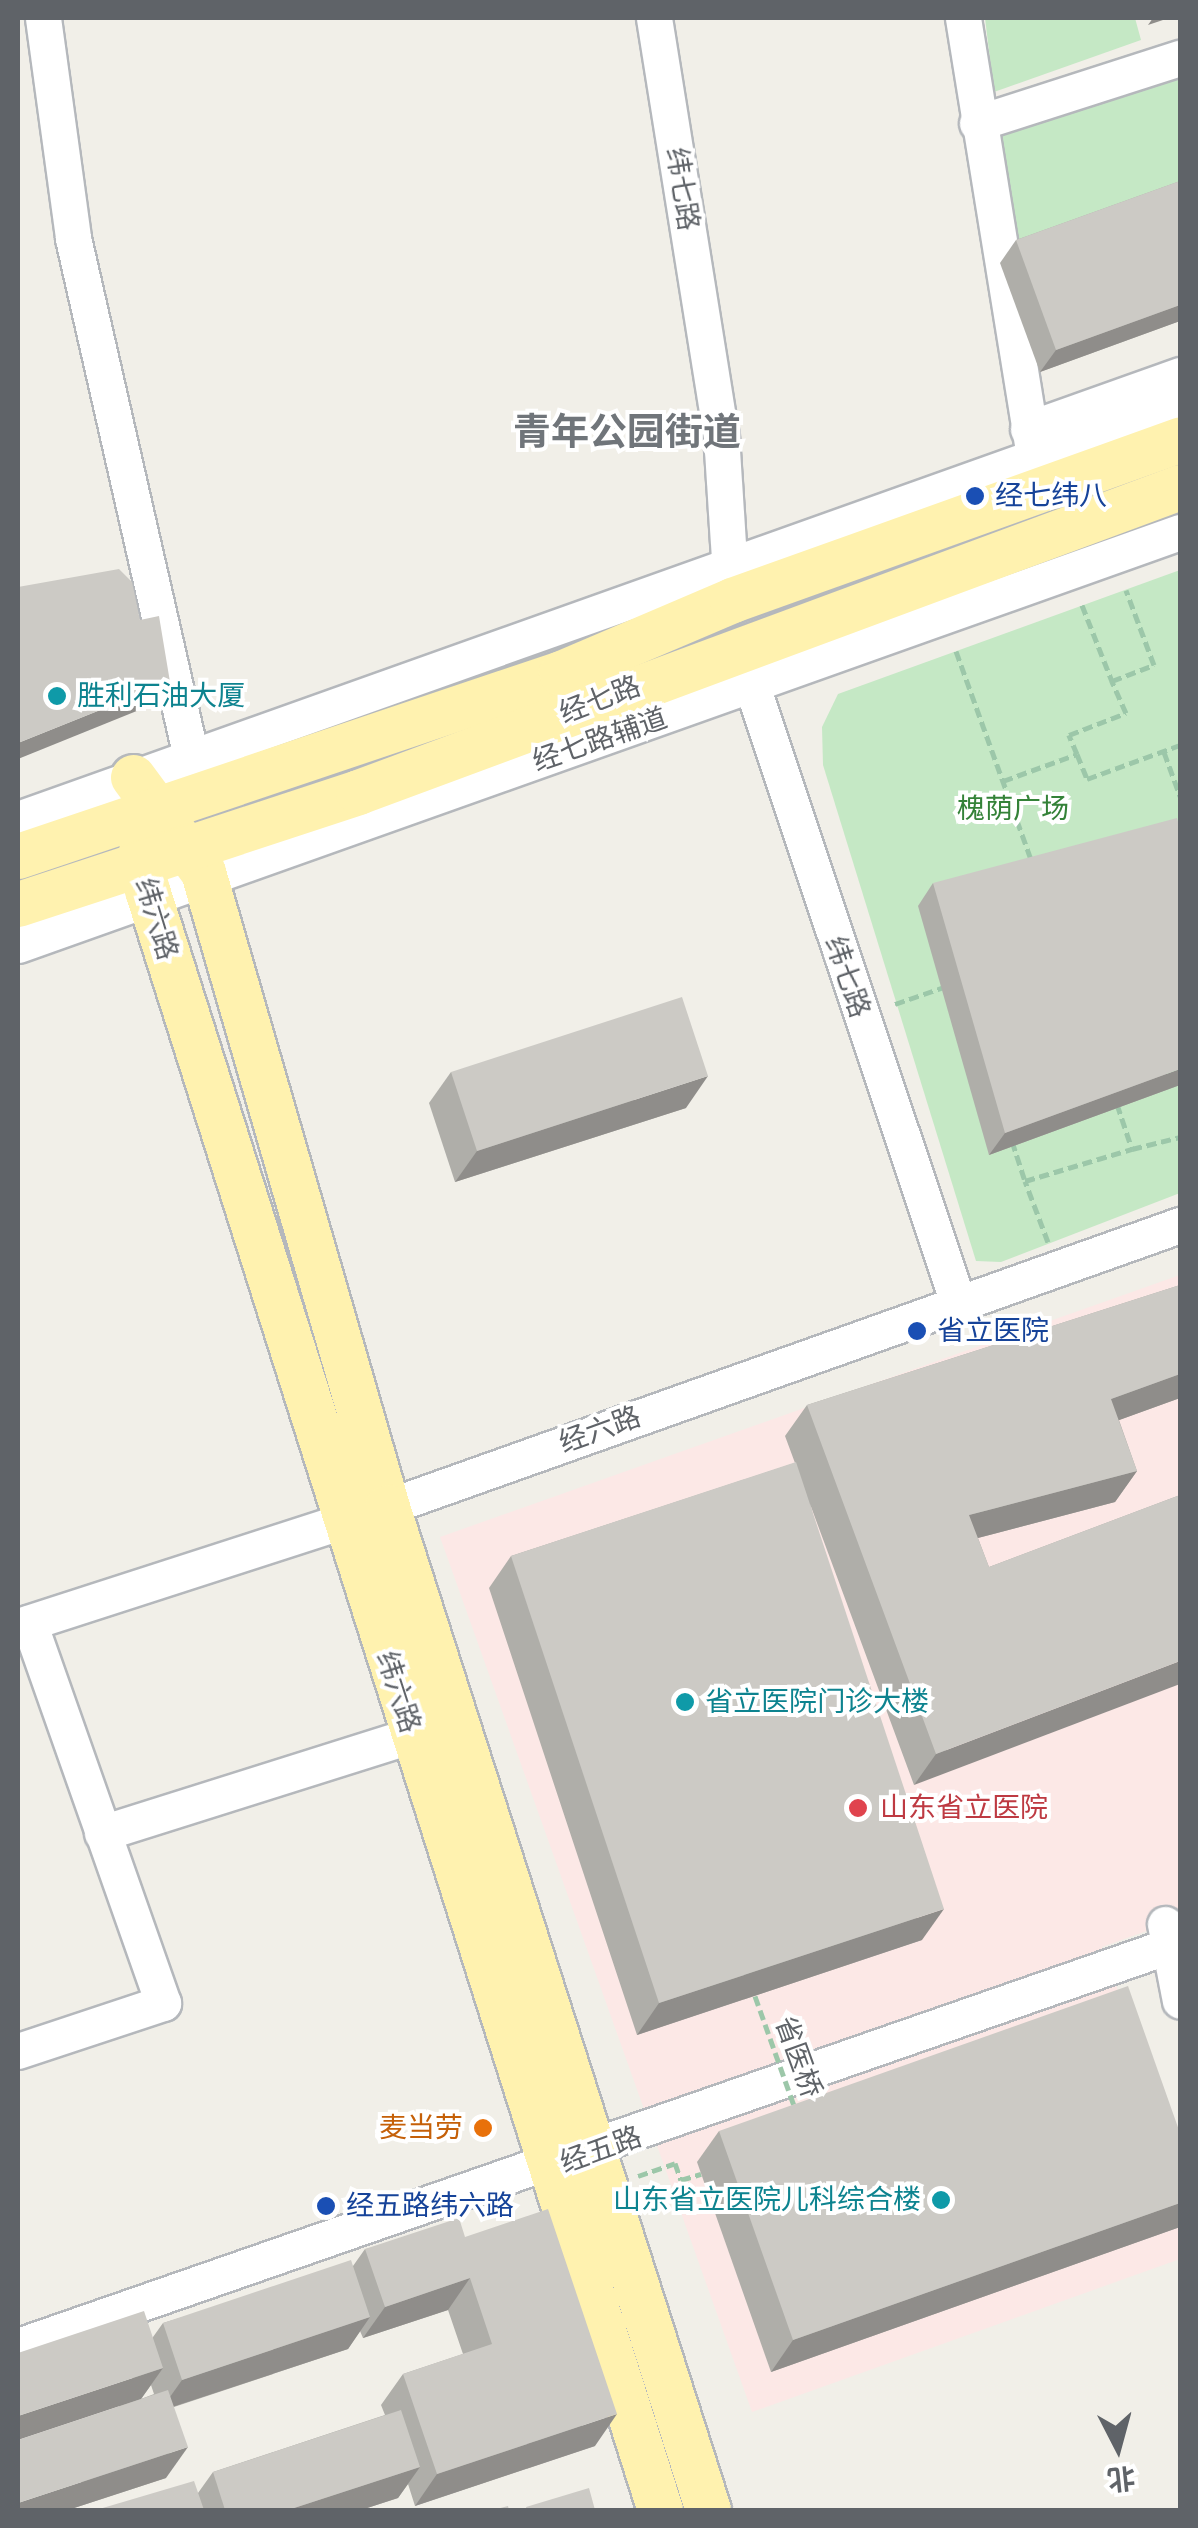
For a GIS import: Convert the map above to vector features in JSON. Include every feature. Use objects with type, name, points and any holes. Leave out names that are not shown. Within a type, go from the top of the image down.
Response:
[{"type":"main road","name":"经七路","points":[[18,856],[141,794],[561,673],[731,584],[1180,440]]},
{"type":"main road","name":"经七路","points":[[18,904],[143,877],[358,792],[745,668],[1180,487]]},
{"type":"main road","name":"纬六路","points":[[141,794],[195,858],[387,1507],[708,2510]]},
{"type":"main road","name":"纬六路","points":[[141,794],[143,877],[340,1519],[660,2510]]},
{"type":"street","points":[[43,18],[74,238],[190,757]]},
{"type":"street","name":"纬七路","points":[[654,18],[721,435],[731,584]]},
{"type":"street","points":[[963,18],[1031,443]]},
{"type":"street","points":[[977,124],[1180,58]]},
{"type":"street","points":[[18,819],[141,794],[190,757],[731,584],[1180,375]]},
{"type":"street","points":[[1031,443],[1180,405]]},
{"type":"street","points":[[745,668],[1180,532]]},
{"type":"street","name":"纬七路","points":[[745,668],[958,1303]]},
{"type":"street","points":[[18,944],[143,877]]},
{"type":"street","name":"经六路","points":[[24,1625],[340,1519],[387,1507],[1180,1225]]},
{"type":"street","points":[[18,2051],[162,2003],[24,1625]]},
{"type":"street","points":[[102,1833],[412,1735]]},
{"type":"street","points":[[1170,1938],[1180,2001]]},
{"type":"street","name":"经五路","points":[[18,2346],[550,2168],[1170,1938]]},
{"type":"path","points":[[1112,681],[1154,665],[1126,590]]},
{"type":"path","points":[[1082,605],[1126,713],[1069,734],[1087,779],[1180,745]]},
{"type":"path","points":[[956,651],[1037,876]]},
{"type":"path","points":[[1164,751],[1180,796]]},
{"type":"path","points":[[1003,781],[1076,754]]},
{"type":"path","points":[[894,1004],[953,984]]},
{"type":"path","points":[[1112,1090],[1132,1148]]},
{"type":"path","points":[[1008,1131],[1058,1268]]},
{"type":"path","points":[[1025,1181],[1180,1137]]},
{"type":"path","name":"省医桥","points":[[755,1996],[801,2125]]},
{"type":"path","points":[[675,2163],[681,2180],[718,2169]]},
{"type":"shaded area","name":"山东省立医院","points":[[1180,1275],[1180,1919],[1102,1947],[1180,2160],[1180,2259],[752,2412],[440,1537]]},
{"type":"green space","points":[[985,18],[1135,18],[1141,40],[994,92]]},
{"type":"green space","points":[[1180,72],[1180,184],[1009,248],[990,135]]},
{"type":"green space","name":"槐荫广场","points":[[1180,570],[1180,1193],[1001,1262],[976,1261],[823,765],[822,727],[838,694]]},
{"type":"building","points":[[1180,181],[1180,305],[1056,350],[1016,240]]},
{"type":"building","points":[[119,569],[132,582],[140,620],[159,616],[170,682],[18,743],[18,587]]},
{"type":"building","points":[[1177,818],[1180,1069],[1005,1133],[933,883]]},
{"type":"building","points":[[682,997],[708,1076],[477,1151],[451,1072]]},
{"type":"building","points":[[1180,1285],[1180,1374],[1111,1399],[1137,1471],[969,1515],[989,1567],[1180,1495],[1180,1661],[936,1754],[807,1405]]},
{"type":"building","name":"省立医院门诊大楼","points":[[796,1462],[944,1909],[659,2003],[511,1556]]},
{"type":"building","name":"山东省立医院儿科综合楼","points":[[1128,1986],[1180,2133],[1180,2203],[793,2340],[719,2131]]},
{"type":"building","points":[[548,2209],[617,2414],[437,2474],[403,2374],[492,2344],[470,2278],[385,2307],[365,2249],[459,2218],[465,2237]]},
{"type":"building","points":[[351,2260],[370,2317],[182,2380],[163,2323]]},
{"type":"building","points":[[144,2311],[163,2368],[18,2416],[18,2353]]},
{"type":"building","points":[[168,2390],[188,2447],[18,2503],[18,2440]]},
{"type":"building","points":[[401,2410],[420,2467],[288,2510],[225,2510],[213,2472]]},
{"type":"building","points":[[194,2481],[204,2510],[96,2510]]},
{"type":"building","points":[[589,2488],[595,2510],[526,2507]]},
{"type":"place","name":"经七纬八","points":[[975,496]]},
{"type":"place","name":"胜利石油大厦","points":[[57,696]]},
{"type":"place","name":"省立医院","points":[[917,1331]]},
{"type":"place","name":"省立医院门诊大楼","points":[[685,1702]]},
{"type":"place","name":"山东省立医院","points":[[858,1808]]},
{"type":"place","name":"麦当劳","points":[[483,2128]]},
{"type":"place","name":"山东省立医院儿科综合楼","points":[[941,2200]]},
{"type":"place","name":"经五路纬六路","points":[[326,2206]]},
{"type":"district","name":"青年公园街道","points":[[627,433]]}]
